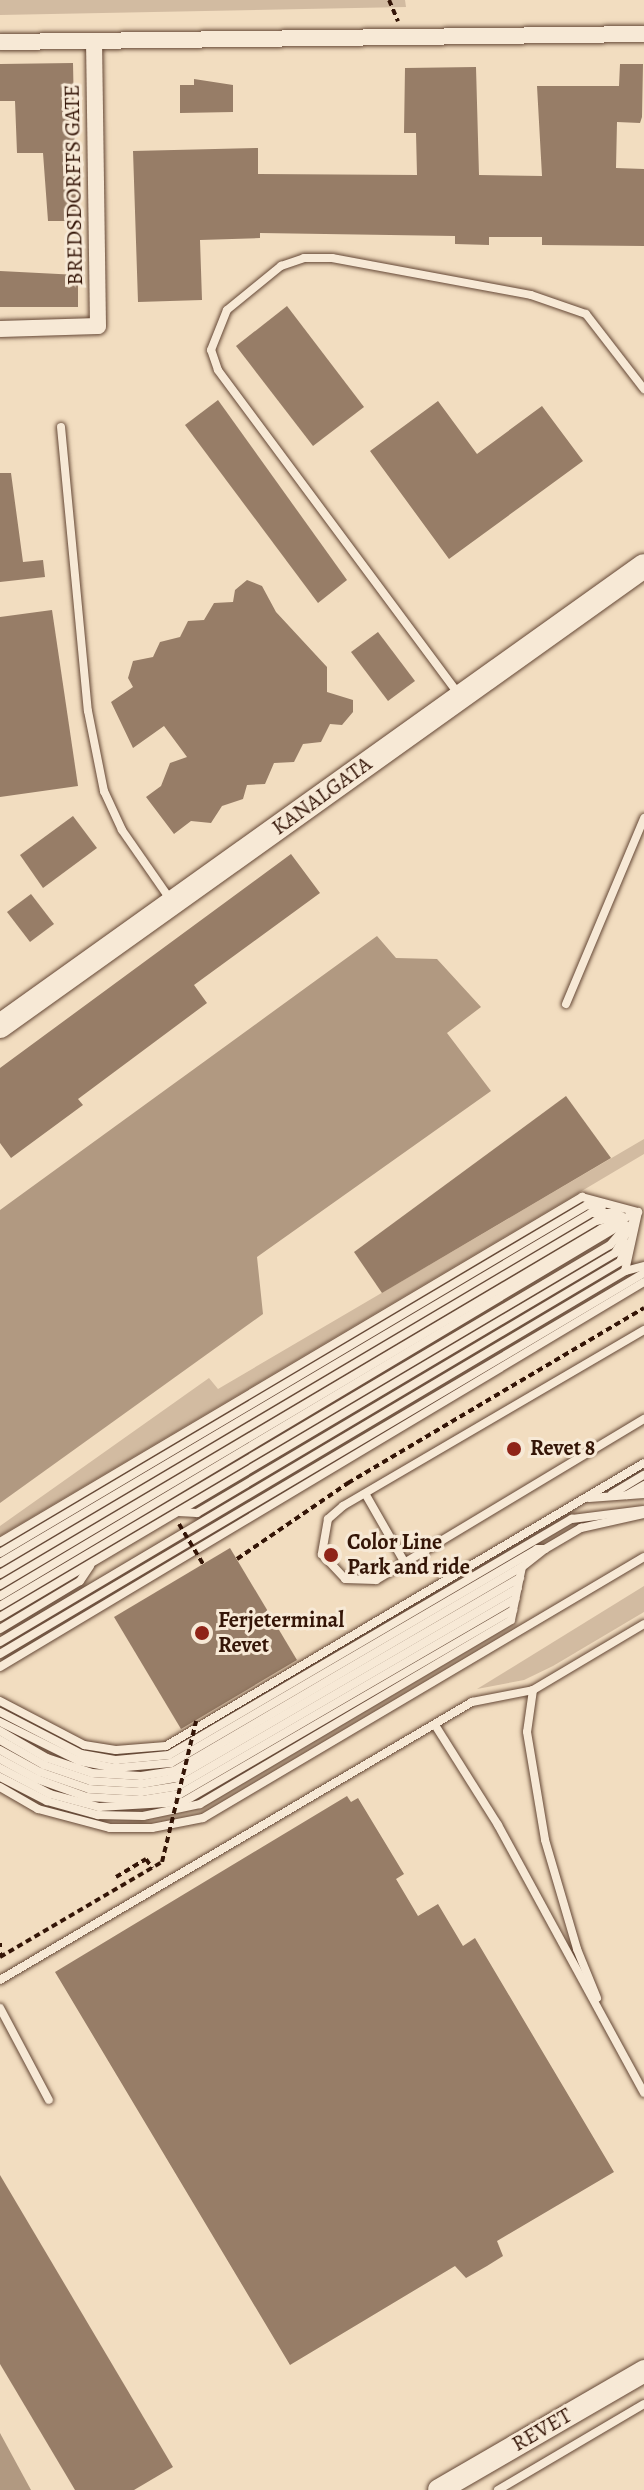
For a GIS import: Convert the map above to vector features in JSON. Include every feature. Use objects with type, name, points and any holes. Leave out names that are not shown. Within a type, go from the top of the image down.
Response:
[{"type":"main road","name":"KANALGATA","points":[[0,1026],[644,566]]},
{"type":"street","points":[[0,42],[644,34]]},
{"type":"street","name":"BREDSDORFFS GATE","points":[[0,329],[98,326],[94,42]]},
{"type":"street","name":"REVET","points":[[439,2490],[644,2371]]},
{"type":"lane","points":[[461,697],[218,370],[211,350],[227,310],[281,266],[304,258],[332,258],[531,295],[586,314],[644,389]]},
{"type":"lane","points":[[61,427],[88,711],[104,791],[122,830],[173,902]]},
{"type":"lane","points":[[566,1004],[644,818]]},
{"type":"lane","points":[[0,1542],[582,1197],[641,1210]]},
{"type":"lane","points":[[0,1553],[587,1205],[641,1210]]},
{"type":"lane","points":[[625,1271],[641,1210]]},
{"type":"lane","points":[[0,1617],[615,1253],[641,1210]]},
{"type":"lane","points":[[188,1531],[197,1513],[620,1262],[641,1210]]},
{"type":"lane","points":[[0,1563],[591,1213],[641,1210]]},
{"type":"lane","points":[[0,1574],[596,1221],[641,1210]]},
{"type":"lane","points":[[0,1585],[601,1229],[641,1210]]},
{"type":"lane","points":[[0,1596],[605,1237],[641,1210]]},
{"type":"lane","points":[[0,1606],[610,1245],[641,1210]]},
{"type":"lane","points":[[0,1642],[625,1271],[644,1266]]},
{"type":"lane","points":[[0,1654],[644,1273]]},
{"type":"lane","points":[[0,1667],[644,1282]]},
{"type":"lane","points":[[644,1330],[328,1519],[322,1554],[345,1579],[360,1582],[376,1580],[644,1419]]},
{"type":"lane","points":[[0,1701],[84,1745],[116,1750],[166,1746],[644,1463]]},
{"type":"lane","points":[[608,1497],[644,1475]]},
{"type":"lane","points":[[627,1495],[644,1485]]},
{"type":"lane","points":[[588,1498],[644,1494]]},
{"type":"lane","points":[[366,1495],[405,1563]]},
{"type":"lane","points":[[178,1512],[197,1513]]},
{"type":"lane","points":[[0,1731],[47,1758],[92,1773],[141,1776],[174,1771],[522,1567],[581,1528],[644,1512]]},
{"type":"lane","points":[[0,1712],[81,1754],[116,1760],[169,1755],[572,1519],[644,1512]]},
{"type":"lane","points":[[0,1722],[51,1750],[94,1765],[140,1768],[171,1763],[537,1549],[545,1549]]},
{"type":"lane","points":[[0,1787],[38,1809],[110,1828],[152,1828],[203,1818],[644,1557]]},
{"type":"lane","points":[[0,1629],[80,1581],[92,1563]]},
{"type":"lane","points":[[0,1777],[47,1801],[98,1815],[143,1816],[185,1809],[511,1620],[522,1567]]},
{"type":"lane","points":[[0,1740],[44,1765],[91,1781],[141,1784],[176,1778],[520,1578]]},
{"type":"lane","points":[[80,1581],[103,1582]]},
{"type":"lane","points":[[0,1750],[40,1772],[89,1789],[141,1792],[178,1786],[518,1588]]},
{"type":"lane","points":[[0,1759],[37,1779],[87,1797],[142,1800],[180,1794],[515,1599]]},
{"type":"lane","points":[[0,1768],[50,1794],[99,1807],[143,1808],[183,1802],[513,1610]]},
{"type":"lane","points":[[0,1980],[472,1702],[533,1690],[644,1624]]},
{"type":"lane","points":[[533,1690],[527,1732],[545,1840],[577,1949],[624,2057]]},
{"type":"lane","points":[[435,1725],[498,1825],[644,2093]]},
{"type":"lane","points":[[0,2008],[49,2100]]},
{"type":"lane","points":[[498,2490],[644,2404]]},
{"type":"path","points":[[179,1524],[203,1564]]},
{"type":"path","points":[[0,1951],[162,1862],[196,1721]]},
{"type":"path","points":[[116,1877],[146,1859],[152,1868]]},
{"type":"shaded area","points":[[0,0],[405,0],[406,7],[0,15]]},
{"type":"shaded area","points":[[377,936],[396,958],[437,959],[481,1007],[447,1033],[491,1091],[257,1257],[263,1314],[0,1503],[0,1210]]},
{"type":"shaded area","points":[[644,1139],[644,1154],[0,1536],[0,1526],[209,1378],[218,1389]]},
{"type":"shaded area","points":[[644,1586],[644,1612],[524,1680],[477,1689]]},
{"type":"shaded area","points":[[0,2433],[31,2490],[0,2490]]},
{"type":"building","points":[[73,63],[76,211],[69,211],[69,221],[48,221],[43,153],[17,153],[15,101],[0,101],[0,64]]},
{"type":"building","points":[[620,64],[643,64],[642,117],[640,123],[617,122],[616,168],[644,169],[644,246],[542,245],[542,237],[489,237],[489,245],[455,244],[455,236],[260,233],[260,238],[200,240],[202,300],[138,302],[133,151],[258,148],[258,174],[417,175],[416,133],[404,133],[405,68],[476,67],[479,175],[542,176],[537,86],[619,86]]},
{"type":"building","points":[[194,79],[233,85],[233,112],[180,113],[180,85],[194,85]]},
{"type":"building","points":[[0,271],[78,275],[78,307],[0,307]]},
{"type":"building","points":[[287,306],[364,407],[313,446],[236,346]]},
{"type":"building","points":[[218,400],[347,580],[318,603],[185,425]]},
{"type":"building","points":[[438,401],[477,454],[542,406],[583,461],[449,559],[370,451]]},
{"type":"building","points":[[0,473],[11,473],[23,562],[43,560],[45,577],[0,582]]},
{"type":"building","points":[[247,580],[262,586],[276,612],[327,667],[327,692],[353,700],[353,712],[342,725],[330,724],[321,742],[303,744],[294,762],[274,763],[265,784],[247,785],[243,799],[222,806],[211,823],[191,821],[174,834],[146,797],[161,786],[170,763],[187,757],[164,726],[133,748],[111,702],[133,687],[128,678],[133,661],[153,657],[160,642],[180,637],[188,621],[204,620],[214,603],[233,602],[235,590]]},
{"type":"building","points":[[52,610],[78,786],[0,797],[0,617]]},
{"type":"building","points":[[378,632],[415,681],[388,701],[351,652]]},
{"type":"building","points":[[73,816],[97,848],[43,888],[20,855]]},
{"type":"building","points":[[291,854],[320,893],[194,985],[207,1003],[78,1099],[83,1105],[11,1158],[0,1143],[0,1068]]},
{"type":"building","points":[[31,894],[54,924],[30,942],[7,912]]},
{"type":"building","points":[[566,1096],[611,1158],[382,1293],[354,1252]]},
{"type":"building","name":"Ferjeterminal Revet","points":[[230,1548],[297,1660],[181,1729],[114,1617]]},
{"type":"building","points":[[347,1796],[351,1802],[358,1798],[404,1874],[396,1879],[418,1916],[438,1904],[463,1946],[475,1938],[614,2172],[497,2241],[503,2256],[487,2266],[466,2278],[455,2266],[290,2365],[55,1972]]},
{"type":"building","points":[[0,2175],[173,2467],[134,2490],[75,2490],[0,2364]]},
{"type":"place","name":"Revet 8","points":[[514,1449]]},
{"type":"place","name":"Color Line Park and ride","points":[[331,1555]]},
{"type":"place","name":"Ferjeterminal Revet","points":[[202,1633]]}]
